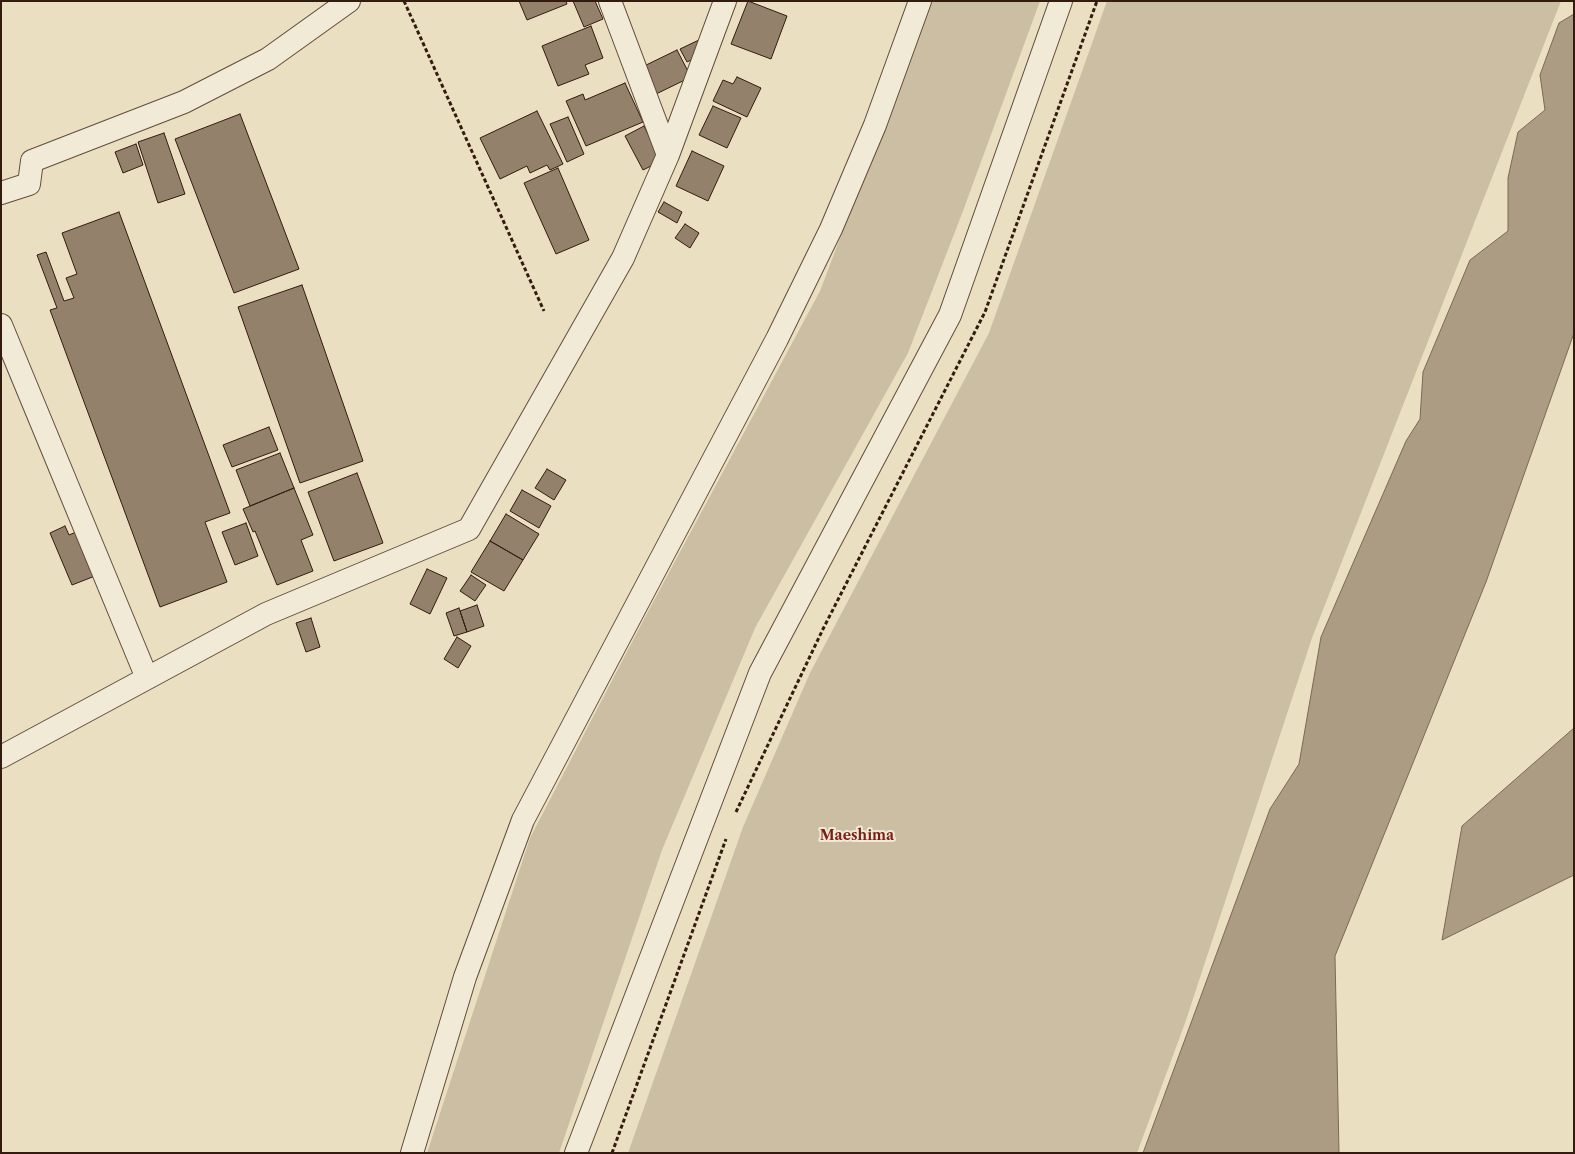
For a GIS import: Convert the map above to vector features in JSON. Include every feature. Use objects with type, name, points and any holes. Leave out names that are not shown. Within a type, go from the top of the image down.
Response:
[{"type":"street","points":[[1,193],[29,184],[32,161],[184,102],[268,59],[349,1]]},
{"type":"street","points":[[610,1],[668,155]]},
{"type":"street","points":[[1,757],[266,614],[469,529],[623,258],[668,155],[725,1]]},
{"type":"street","points":[[412,1153],[465,977],[523,820],[777,339],[832,229],[875,125],[920,1]]},
{"type":"street","points":[[576,1153],[760,673],[950,315],[1061,1]]},
{"type":"street","points":[[1,325],[147,678]]},
{"type":"path","points":[[404,1],[544,311]]},
{"type":"path","points":[[734,815],[823,629],[985,312],[1097,1]]},
{"type":"path","points":[[612,1153],[728,834]]},
{"type":"shaded area","points":[[930,1],[1040,1],[963,211],[908,353],[755,628],[662,850],[559,1153],[427,1153],[530,838],[643,621],[820,291]]},
{"type":"shaded area","points":[[1107,1],[1561,1],[1312,638],[1185,1023],[1137,1153],[628,1153],[743,827],[810,673],[989,333]]},
{"type":"shaded area","points":[[1574,14],[1574,333],[1486,582],[1335,956],[1339,1153],[1143,1153],[1270,809],[1299,764],[1321,637],[1406,441],[1420,419],[1423,372],[1470,260],[1508,231],[1508,178],[1518,132],[1545,110],[1540,75],[1559,23]]},
{"type":"shaded area","points":[[1574,728],[1574,875],[1442,940],[1462,826]]},
{"type":"building","points":[[519,1],[566,1],[567,4],[527,20]]},
{"type":"building","points":[[573,1],[595,1],[603,19],[584,27]]},
{"type":"building","points":[[748,1],[787,16],[771,59],[731,44]]},
{"type":"building","points":[[591,26],[603,58],[585,65],[589,74],[558,86],[542,46]]},
{"type":"building","points":[[701,39],[703,54],[687,62],[680,49]]},
{"type":"building","points":[[677,50],[691,77],[654,95],[640,68]]},
{"type":"building","points":[[737,77],[761,88],[747,117],[713,101],[723,80],[733,84]]},
{"type":"building","points":[[625,83],[643,122],[586,146],[566,101],[583,94],[585,100]]},
{"type":"building","points":[[713,106],[741,118],[727,148],[699,135]]},
{"type":"building","points":[[537,111],[563,164],[550,170],[547,165],[530,173],[527,166],[500,179],[480,138]]},
{"type":"building","points":[[240,114],[299,269],[234,293],[175,139]]},
{"type":"building","points":[[568,117],[584,154],[567,162],[550,124]]},
{"type":"building","points":[[644,126],[661,161],[643,170],[625,136]]},
{"type":"building","points":[[164,133],[185,194],[158,203],[138,142]]},
{"type":"building","points":[[136,144],[143,165],[123,173],[115,152]]},
{"type":"building","points":[[692,151],[724,166],[708,201],[676,186]]},
{"type":"building","points":[[558,168],[589,240],[556,254],[524,183]]},
{"type":"building","points":[[664,202],[682,212],[677,223],[658,212]]},
{"type":"building","points":[[119,212],[230,513],[205,522],[227,582],[160,607],[50,310],[57,308],[37,255],[46,252],[64,301],[74,298],[66,278],[77,274],[62,233]]},
{"type":"building","points":[[685,224],[699,233],[690,248],[675,238]]},
{"type":"building","points":[[302,285],[363,461],[300,483],[238,307]]},
{"type":"building","points":[[269,427],[278,450],[232,467],[223,445]]},
{"type":"building","points":[[280,453],[294,488],[250,506],[236,470]]},
{"type":"building","points":[[547,469],[566,480],[554,500],[535,488]]},
{"type":"building","points":[[357,473],[383,543],[334,561],[308,492]]},
{"type":"building","points":[[294,488],[313,535],[301,540],[313,571],[277,585],[255,531],[253,532],[243,509]]},
{"type":"building","points":[[522,490],[551,506],[539,528],[510,511]]},
{"type":"building","points":[[506,514],[539,534],[523,560],[490,541]]},
{"type":"building","points":[[246,523],[258,556],[235,565],[222,532]]},
{"type":"building","points":[[65,526],[69,535],[76,532],[95,576],[72,585],[50,533]]},
{"type":"building","points":[[490,541],[523,560],[504,591],[471,572]]},
{"type":"building","points":[[427,569],[447,578],[430,614],[410,604]]},
{"type":"building","points":[[471,575],[486,585],[475,601],[460,591]]},
{"type":"building","points":[[477,605],[484,626],[467,632],[460,611]]},
{"type":"building","points":[[459,608],[467,632],[454,636],[446,613]]},
{"type":"building","points":[[311,618],[320,647],[306,652],[296,623]]},
{"type":"building","points":[[457,637],[471,646],[458,668],[444,659]]},
{"type":"district","name":"Maeshima","points":[[857,836]]}]
